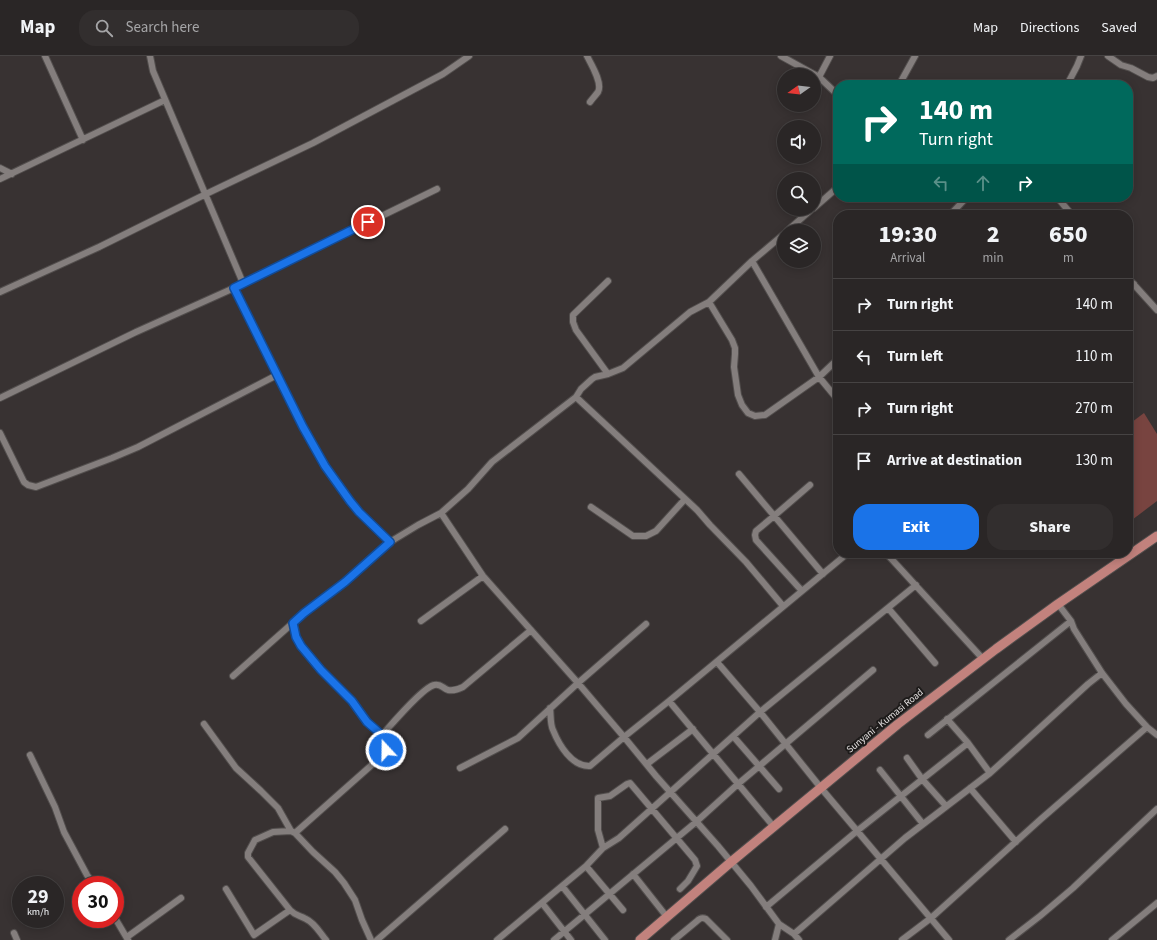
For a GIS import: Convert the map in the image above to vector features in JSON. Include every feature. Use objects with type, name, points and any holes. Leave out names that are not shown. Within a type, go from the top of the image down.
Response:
[{"type":"main road","name":"Sunyani - Kumasi Road","points":[[1133,552],[1157,536]]},
{"type":"main road","name":"Sunyani - Kumasi Road","points":[[640,940],[731,862],[898,724],[1058,604],[1125,558]]},
{"type":"street","points":[[45,56],[83,140]]},
{"type":"street","points":[[150,56],[151,66],[243,283]]},
{"type":"street","points":[[0,292],[99,247],[292,153],[443,74],[469,56]]},
{"type":"street","points":[[587,56],[600,86],[598,92],[590,102]]},
{"type":"street","points":[[781,56],[803,68]]},
{"type":"street","points":[[821,73],[830,56]]},
{"type":"street","points":[[902,80],[915,56]]},
{"type":"street","points":[[1069,80],[1081,56]]},
{"type":"street","points":[[1108,56],[1121,65],[1131,68],[1148,77],[1153,78],[1157,76]]},
{"type":"street","points":[[821,79],[833,90]]},
{"type":"street","points":[[0,179],[165,100]]},
{"type":"street","points":[[0,168],[12,174]]},
{"type":"street","points":[[0,398],[136,332],[234,288],[437,189]]},
{"type":"street","points":[[821,201],[833,191]]},
{"type":"street","points":[[955,210],[962,202]]},
{"type":"street","points":[[1062,202],[1068,210]]},
{"type":"street","points":[[795,224],[804,216]]},
{"type":"street","points":[[232,676],[304,613],[345,582],[390,542],[441,513],[468,489],[492,462],[576,397],[581,389],[592,378],[623,368],[690,312],[709,302],[752,261],[777,240]]},
{"type":"street","points":[[752,261],[819,377],[833,394]]},
{"type":"street","points":[[608,281],[573,315],[573,322],[576,330],[608,374]]},
{"type":"street","points":[[1134,284],[1157,310]]},
{"type":"street","points":[[234,288],[310,442],[350,501],[359,512],[390,542]]},
{"type":"street","points":[[709,302],[732,340],[735,348],[734,367],[738,395],[742,405],[748,412],[755,416],[765,415],[819,377],[833,364]]},
{"type":"street","points":[[0,433],[24,482],[28,486],[36,487],[138,447],[276,374]]},
{"type":"street","points":[[576,397],[685,499],[746,562],[783,606]]},
{"type":"street","points":[[739,474],[823,574]]},
{"type":"street","points":[[802,591],[756,540],[755,535],[756,531],[810,485]]},
{"type":"street","points":[[591,507],[633,536],[646,536],[656,531],[685,499]]},
{"type":"street","points":[[441,513],[483,576],[578,683],[731,862],[779,924],[794,934],[799,940]]},
{"type":"street","points":[[550,708],[552,729],[563,750],[574,760],[586,766],[590,766],[842,558]]},
{"type":"street","points":[[891,558],[983,659]]},
{"type":"street","points":[[421,621],[483,576]]},
{"type":"street","points":[[498,940],[586,866],[603,848],[619,838],[671,793],[760,712],[916,585]]},
{"type":"street","points":[[1058,604],[1071,621],[1074,629],[1102,673],[1126,704],[1147,727],[1157,735]]},
{"type":"street","points":[[888,608],[935,663]]},
{"type":"street","points":[[928,735],[1071,621]]},
{"type":"street","points":[[293,623],[296,637],[301,646],[321,670],[352,701],[367,722],[382,735],[386,750],[383,755],[294,832],[273,832],[263,836],[255,840],[248,853],[248,857],[294,915],[308,919],[315,925],[326,940]]},
{"type":"street","points":[[460,768],[518,738],[646,624]]},
{"type":"street","points":[[382,735],[403,711],[430,686],[436,684],[448,690],[457,690],[463,687],[531,630]]},
{"type":"street","points":[[716,662],[760,712],[821,788],[949,940]]},
{"type":"street","points":[[554,940],[676,839],[738,784],[873,670]]},
{"type":"street","points":[[794,934],[923,824],[990,772],[1102,673]]},
{"type":"street","points":[[669,701],[774,827]]},
{"type":"street","points":[[947,719],[990,772]]},
{"type":"street","points":[[204,724],[236,768],[278,808],[294,832],[335,872],[344,883],[355,900],[371,940]]},
{"type":"street","points":[[902,940],[931,918],[1040,819],[1147,727]]},
{"type":"street","points":[[647,764],[693,729]]},
{"type":"street","points":[[733,736],[779,789]]},
{"type":"street","points":[[766,907],[857,831],[968,743]]},
{"type":"street","points":[[30,755],[55,807],[64,832],[88,876]]},
{"type":"street","points":[[906,758],[946,806]]},
{"type":"street","points":[[880,770],[923,824]]},
{"type":"street","points":[[603,848],[598,830],[598,797],[610,796],[630,783],[695,860],[697,866],[688,881],[680,888]]},
{"type":"street","points":[[970,788],[1016,842]]},
{"type":"street","points":[[1009,940],[1073,888],[1157,809]]},
{"type":"street","points":[[377,940],[505,829]]},
{"type":"street","points":[[586,866],[623,910]]},
{"type":"street","points":[[633,874],[667,917]]},
{"type":"street","points":[[562,886],[606,940]]},
{"type":"street","points":[[226,889],[254,935],[290,910]]},
{"type":"street","points":[[121,928],[128,939],[181,898]]},
{"type":"street","points":[[542,903],[571,940]]},
{"type":"street","points":[[1112,940],[1157,903]]},
{"type":"street","points":[[674,940],[700,918],[706,919],[726,940]]},
{"type":"street","points":[[775,940],[779,924]]},
{"type":"street","points":[[14,933],[17,940]]},
{"type":"shaded area","points":[[1144,413],[1157,434],[1157,501],[1133,519],[1133,421]]},
{"type":"route","points":[[368,222],[234,288],[310,442],[350,501],[359,512],[390,542],[345,582],[293,623],[296,637],[301,646],[321,670],[352,701],[367,722],[382,735],[386,750]]}]
